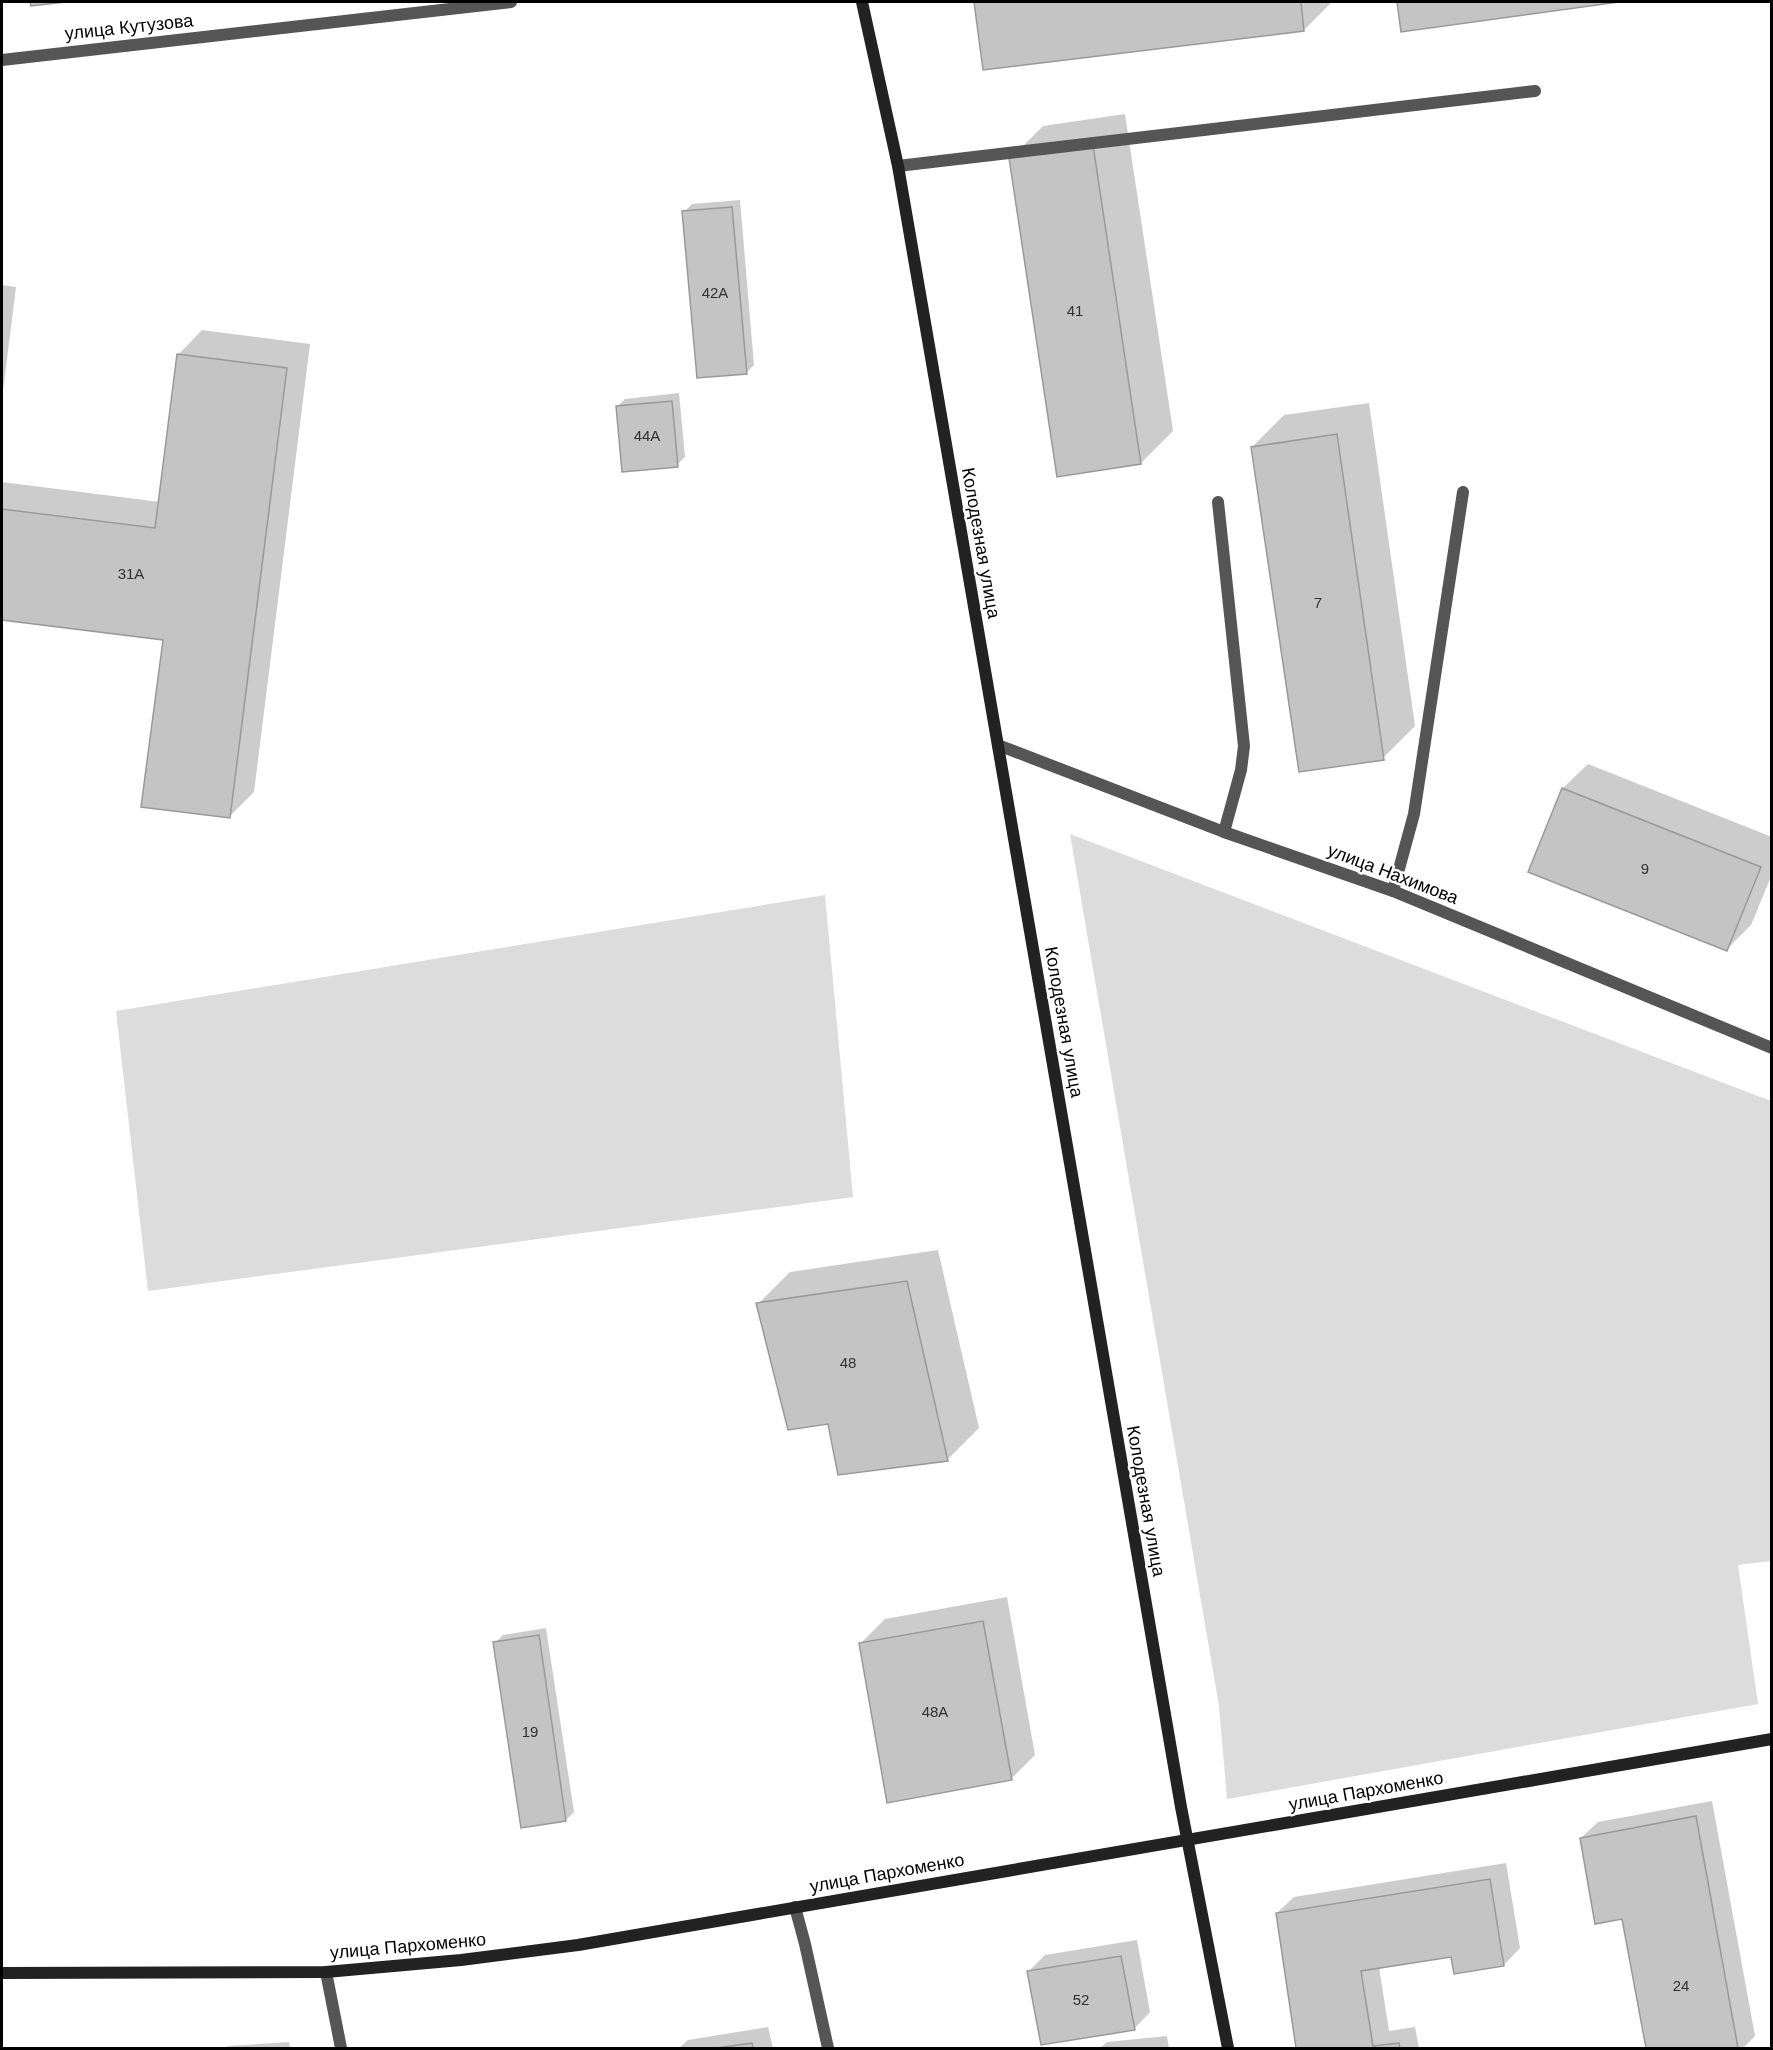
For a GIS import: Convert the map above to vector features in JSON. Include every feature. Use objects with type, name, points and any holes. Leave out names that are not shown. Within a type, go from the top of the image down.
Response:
[{"type":"main road","name":"Колодезная улица","points":[[862,2],[898,166],[1187,1841],[1228,2049]]},
{"type":"main road","name":"улица Пархоменко","points":[[2,1973],[326,1972],[461,1960],[578,1945],[1772,1739]]},
{"type":"street","name":"улица Кутузова","points":[[2,60],[511,2]]},
{"type":"street","points":[[898,166],[1535,91]]},
{"type":"street","points":[[1393,891],[1414,814],[1463,492]]},
{"type":"street","points":[[1218,502],[1244,746],[1241,770],[1224,832]]},
{"type":"street","name":"улица Нахимова","points":[[998,745],[1224,832],[1393,891],[1772,1048]]},
{"type":"street","points":[[795,1907],[828,2049]]},
{"type":"street","points":[[326,1972],[340,2049]]},
{"type":"shaded area","points":[[1070,834],[1771,1101],[1771,1561],[1738,1565],[1758,1704],[1227,1799],[1219,1706]]},
{"type":"shaded area","points":[[825,895],[853,1197],[148,1291],[116,1011]]},
{"type":"building","points":[[30,2],[66,2],[31,6]]},
{"type":"building","points":[[974,2],[1301,2],[1304,31],[983,70]]},
{"type":"building","points":[[1397,2],[1619,2],[1401,32]]},
{"type":"building","points":[[1093,145],[1141,464],[1057,477],[1009,158]]},
{"type":"building","points":[[732,207],[747,374],[697,378],[682,211]]},
{"type":"building","points":[[177,354],[287,368],[230,818],[141,807],[163,640],[2,620],[2,509],[155,528]]},
{"type":"building","points":[[672,401],[678,467],[622,472],[616,406]]},
{"type":"building","points":[[1337,434],[1384,760],[1299,772],[1251,447]]},
{"type":"building","points":[[1562,788],[1761,867],[1727,951],[1528,872]]},
{"type":"building","points":[[907,1281],[948,1461],[838,1475],[828,1424],[788,1430],[756,1303]]},
{"type":"building","points":[[983,1621],[1012,1780],[887,1803],[859,1643]]},
{"type":"building","points":[[539,1635],[566,1821],[521,1828],[493,1642]]},
{"type":"building","points":[[1696,1816],[1738,2048],[1646,2048],[1622,1919],[1595,1924],[1580,1838]]},
{"type":"building","points":[[1490,1879],[1504,1966],[1454,1974],[1451,1957],[1361,1971],[1373,2046],[1399,2043],[1400,2048],[1296,2048],[1276,1913]]},
{"type":"building","points":[[1121,1956],[1135,2030],[1041,2045],[1027,1971]]},
{"type":"building","points":[[752,2043],[753,2048],[716,2048]]}]
